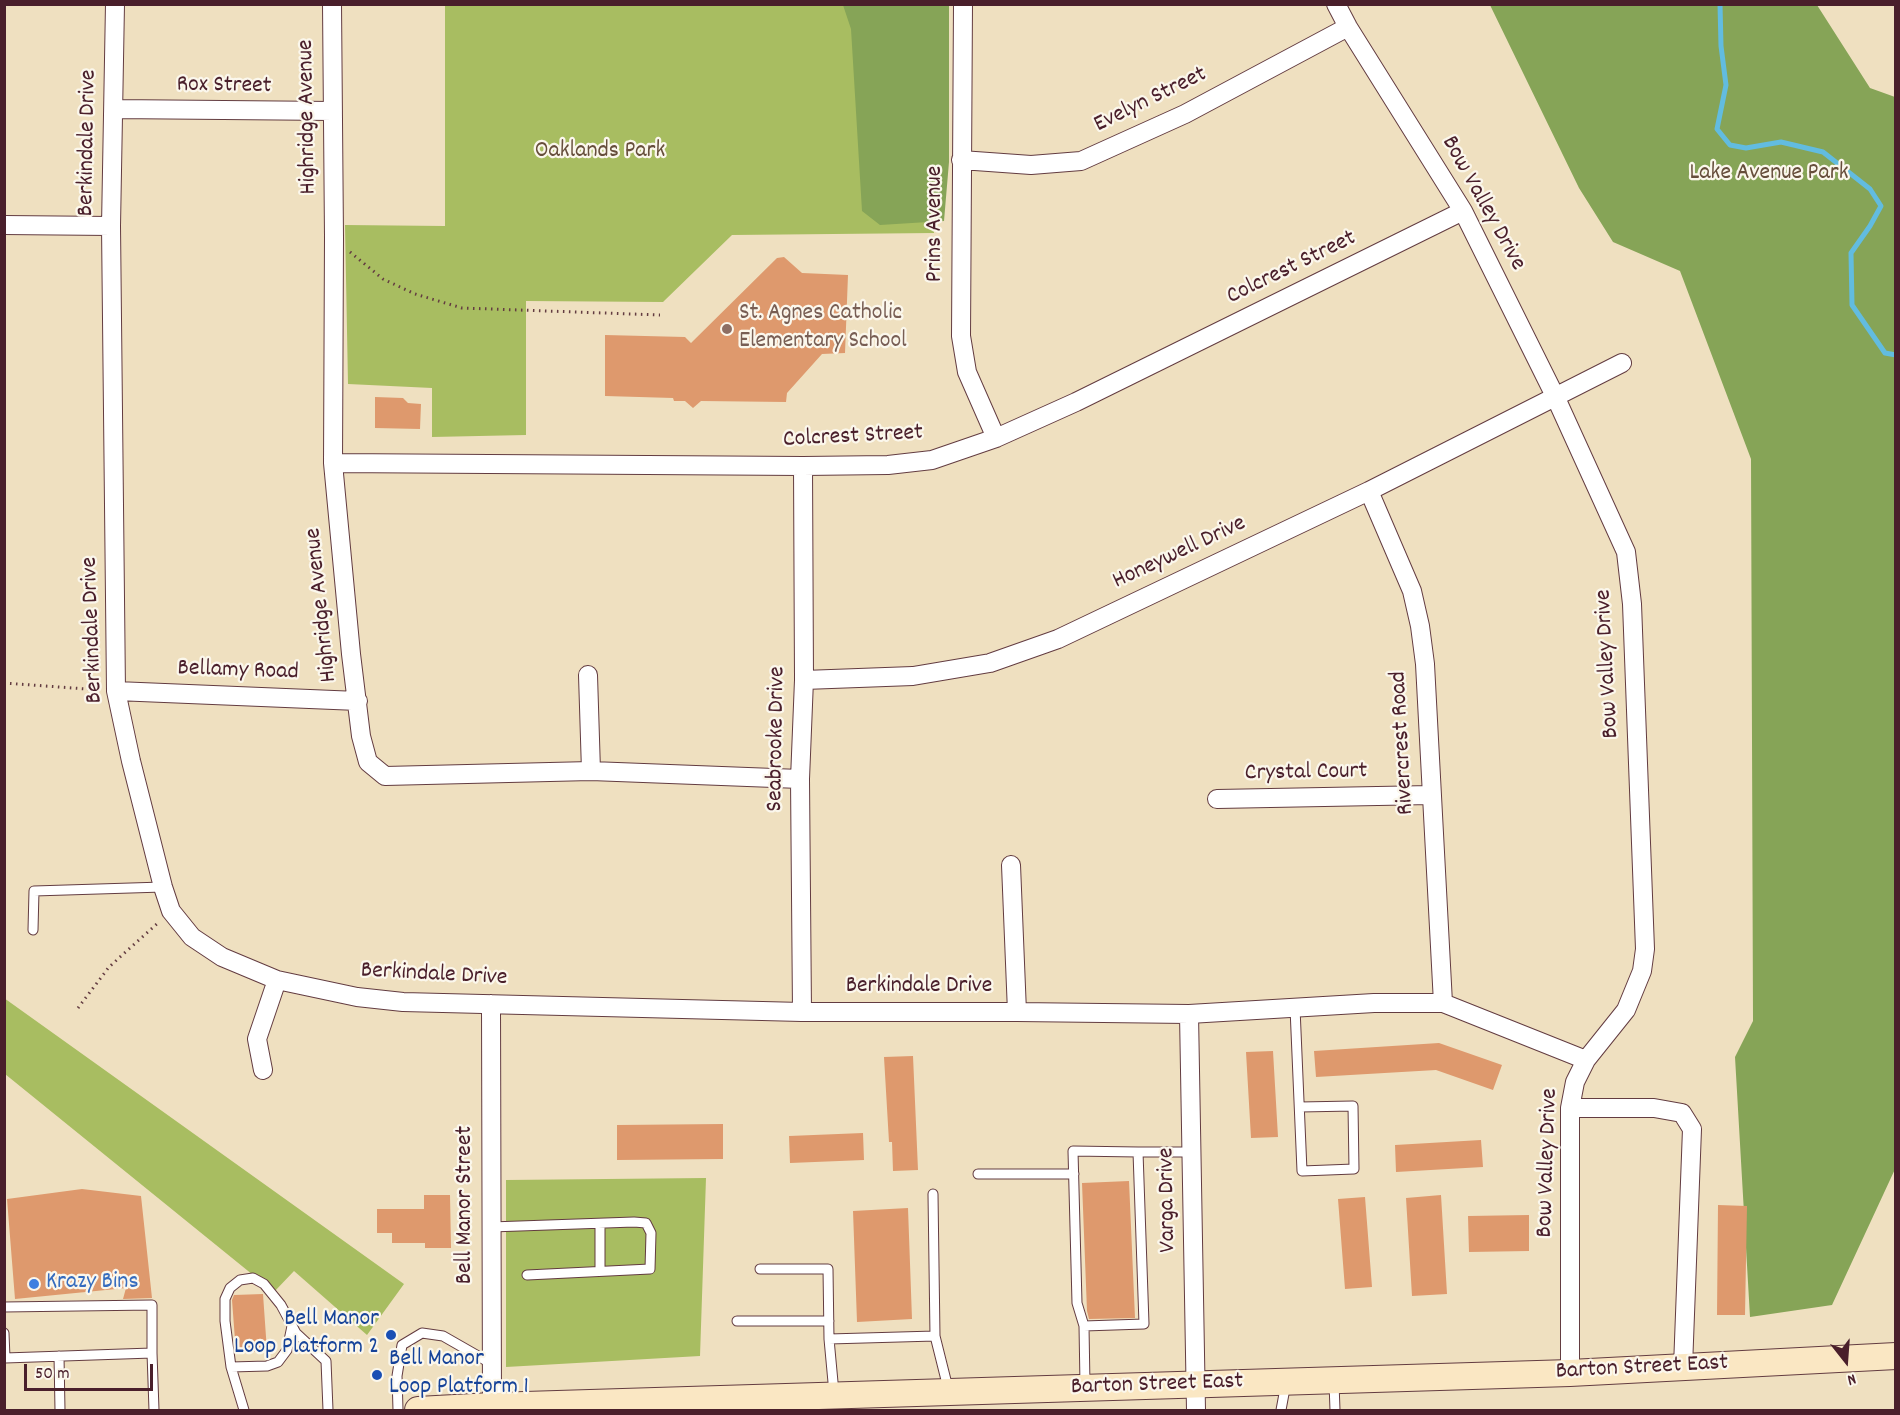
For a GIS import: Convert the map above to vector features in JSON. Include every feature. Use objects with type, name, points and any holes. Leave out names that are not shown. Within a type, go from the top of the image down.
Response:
[{"type":"main road","name":"Barton Street East","points":[[432,1410],[492,1406],[530,1408],[672,1406],[834,1396],[1570,1373],[1896,1356]]},
{"type":"street","name":"Berkindale Drive","points":[[115,4],[111,226],[116,691],[163,887],[171,911],[192,937],[222,957],[277,980],[357,997],[402,1002],[802,1012],[1189,1014],[1374,1003],[1443,1002],[1586,1060]]},
{"type":"street","name":"Highridge Avenue","points":[[332,4],[333,463],[351,654],[361,736],[368,762],[385,776],[591,771],[800,778]]},
{"type":"street","name":"Prins Avenue","points":[[963,4],[961,336],[967,372],[996,438]]},
{"type":"street","name":"Bow Valley Drive","points":[[1336,4],[1463,211],[1555,396],[1626,552],[1632,604],[1646,949],[1642,971],[1626,1010],[1586,1060],[1575,1082],[1570,1108],[1570,1373]]},
{"type":"street","name":"Evelyn Street","points":[[961,160],[1031,165],[1081,161],[1185,114],[1348,27]]},
{"type":"street","name":"Rox Street","points":[[114,110],[333,111]]},
{"type":"street","name":"Colcrest Street","points":[[333,463],[803,466],[888,465],[932,460],[996,438],[1076,402],[1463,211]]},
{"type":"street","points":[[4,225],[111,226]]},
{"type":"street","name":"Honeywell Drive","points":[[804,680],[913,676],[990,663],[1058,639],[1369,491],[1622,363]]},
{"type":"street","name":"Seabrooke Drive","points":[[802,1012],[800,778],[804,680],[803,466]]},
{"type":"street","name":"Rivercrest Road","points":[[1369,491],[1412,591],[1420,626],[1425,664],[1443,1002]]},
{"type":"street","points":[[588,675],[591,771]]},
{"type":"street","name":"Bellamy Road","points":[[116,691],[358,701]]},
{"type":"street","name":"Crystal Court","points":[[1217,799],[1431,795]]},
{"type":"street","points":[[1011,865],[1017,1012]]},
{"type":"street","points":[[263,1070],[257,1040],[277,980]]},
{"type":"street","name":"Bell Manor Street","points":[[491,1004],[492,1406]]},
{"type":"street","name":"Varga Drive","points":[[1189,1014],[1196,1410]]},
{"type":"street","points":[[1570,1108],[1654,1108],[1682,1113],[1692,1129],[1683,1367]]},
{"type":"lane","points":[[33,930],[34,891],[163,887]]},
{"type":"lane","points":[[1295,1008],[1302,1171],[1354,1169],[1353,1106],[1300,1107]]},
{"type":"lane","points":[[1085,1388],[1084,1326],[1077,1303],[1073,1151],[1192,1152]]},
{"type":"lane","points":[[1084,1326],[1144,1324],[1138,1152]]},
{"type":"lane","points":[[978,1174],[1074,1173]]},
{"type":"lane","points":[[933,1194],[935,1336],[950,1392]]},
{"type":"lane","points":[[491,1227],[600,1225],[634,1222],[646,1224],[651,1233],[650,1269],[527,1275]]},
{"type":"lane","points":[[600,1225],[600,1270]]},
{"type":"lane","points":[[760,1269],[828,1269],[829,1339],[834,1396]]},
{"type":"lane","points":[[244,1410],[231,1367],[225,1321],[225,1299],[230,1288],[240,1281],[253,1278],[264,1284],[281,1305],[296,1333],[326,1361],[328,1410]]},
{"type":"lane","points":[[4,1307],[152,1305],[154,1410]]},
{"type":"lane","points":[[736,1322],[829,1321]]},
{"type":"lane","points":[[231,1367],[267,1366],[278,1362],[287,1350],[292,1326]]},
{"type":"lane","points":[[398,1410],[397,1376],[402,1344],[422,1333],[443,1336],[492,1364]]},
{"type":"lane","points":[[4,1334],[5,1358],[152,1353]]},
{"type":"lane","points":[[829,1339],[935,1336]]},
{"type":"lane","points":[[59,1356],[60,1410]]},
{"type":"lane","points":[[1334,1381],[1335,1410]]},
{"type":"lane","points":[[1281,1410],[1286,1382]]},
{"type":"path","points":[[334,238],[383,279],[415,294],[462,308],[660,315]]},
{"type":"path","points":[[4,683],[116,691]]},
{"type":"path","points":[[78,1008],[109,967],[171,911]]},
{"type":"green space","name":"Oaklands Park","points":[[445,5],[936,5],[934,233],[732,235],[663,302],[526,301],[526,435],[432,437],[432,388],[348,384],[345,225],[445,226]]},
{"type":"green space","points":[[843,5],[949,5],[949,162],[944,221],[880,225],[862,211],[851,29]]},
{"type":"green space","name":"Lake Avenue Park","points":[[1490,5],[1817,5],[1870,88],[1895,97],[1896,1167],[1832,1305],[1750,1317],[1735,1057],[1753,1021],[1751,459],[1680,271],[1613,242],[1579,188]]},
{"type":"green space","points":[[4,998],[404,1284],[367,1335],[294,1271],[274,1292],[5,1074]]},
{"type":"green space","points":[[706,1178],[700,1356],[506,1367],[506,1180]]},
{"type":"building","points":[[784,257],[802,273],[848,275],[845,353],[822,354],[787,393],[786,402],[701,401],[693,408],[685,401],[674,401],[673,398],[605,396],[605,335],[685,337],[691,343],[777,258]]},
{"type":"building","points":[[375,397],[403,398],[408,403],[421,404],[420,429],[375,428]]},
{"type":"building","points":[[1439,1043],[1502,1065],[1493,1090],[1436,1070],[1316,1077],[1314,1051]]},
{"type":"building","points":[[1273,1051],[1278,1137],[1251,1138],[1246,1052]]},
{"type":"building","points":[[913,1056],[918,1170],[893,1171],[884,1057]]},
{"type":"building","points":[[723,1124],[723,1159],[617,1160],[617,1125]]},
{"type":"building","points":[[863,1133],[864,1160],[790,1163],[789,1136]]},
{"type":"building","points":[[1481,1140],[1483,1167],[1396,1172],[1395,1145]]},
{"type":"building","points":[[1129,1181],[1135,1318],[1089,1319],[1082,1183]]},
{"type":"building","points":[[82,1189],[141,1196],[152,1298],[123,1299],[126,1288],[15,1299],[7,1199]]},
{"type":"building","points":[[424,1195],[450,1195],[451,1248],[425,1248],[425,1243],[392,1243],[392,1233],[377,1233],[377,1209],[424,1209]]},
{"type":"building","points":[[1441,1195],[1447,1294],[1412,1296],[1406,1198]]},
{"type":"building","points":[[1365,1197],[1372,1287],[1345,1289],[1338,1199]]},
{"type":"building","points":[[1718,1205],[1747,1206],[1745,1315],[1717,1315]]},
{"type":"building","points":[[908,1208],[912,1319],[857,1322],[853,1211]]},
{"type":"building","points":[[1529,1215],[1529,1251],[1469,1252],[1468,1216]]},
{"type":"building","points":[[263,1294],[267,1351],[236,1353],[232,1300],[234,1295]]},
{"type":"waterway","points":[[1720,4],[1721,46],[1726,85],[1717,129],[1730,145],[1746,148],[1781,142],[1823,152],[1870,189],[1881,206],[1851,253],[1852,305],[1885,353],[1896,355]]},
{"type":"place","name":"St. Agnes Catholic Elementary School","points":[[727,329]]},
{"type":"place","name":"Krazy Bins","points":[[34,1284]]},
{"type":"place","name":"Bell Manor Loop Platform 2","points":[[391,1335]]},
{"type":"place","name":"Bell Manor Loop Platform 1","points":[[377,1375]]}]
